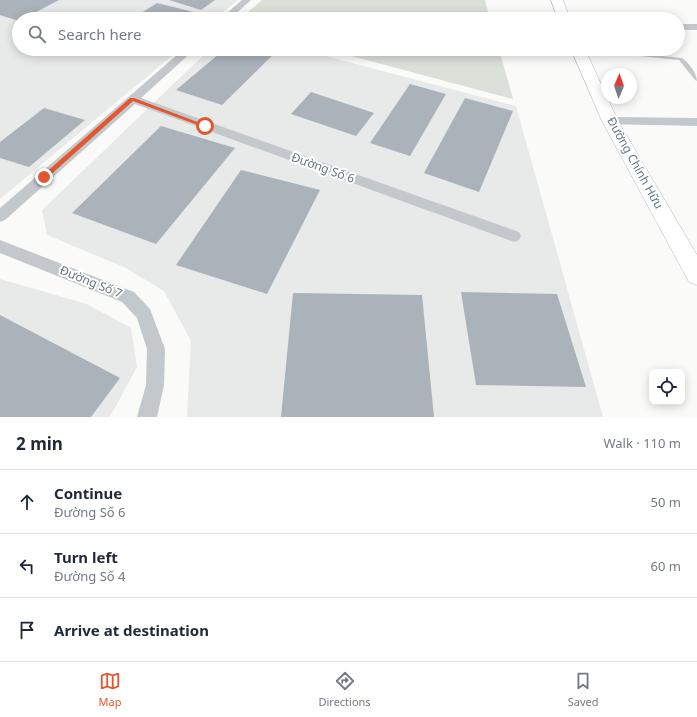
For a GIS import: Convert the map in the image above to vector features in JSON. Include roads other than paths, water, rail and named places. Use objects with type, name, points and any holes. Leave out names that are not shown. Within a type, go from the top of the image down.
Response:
[{"type":"street","points":[[233,12],[247,0]]},
{"type":"street","points":[[557,0],[564,12]]},
{"type":"street","points":[[685,27],[697,28]]},
{"type":"street","points":[[0,216],[182,56]]},
{"type":"street","name":"Đường Chính Hữu","points":[[581,56],[610,121],[697,275]]},
{"type":"street","name":"Đường Số 6","points":[[132,99],[514,236]]},
{"type":"street","points":[[610,121],[697,122]]},
{"type":"street","name":"Đường Số 7","points":[[0,246],[128,297],[144,314],[156,349],[156,385],[148,417]]},
{"type":"lane","points":[[651,56],[680,59],[697,79]]}]
